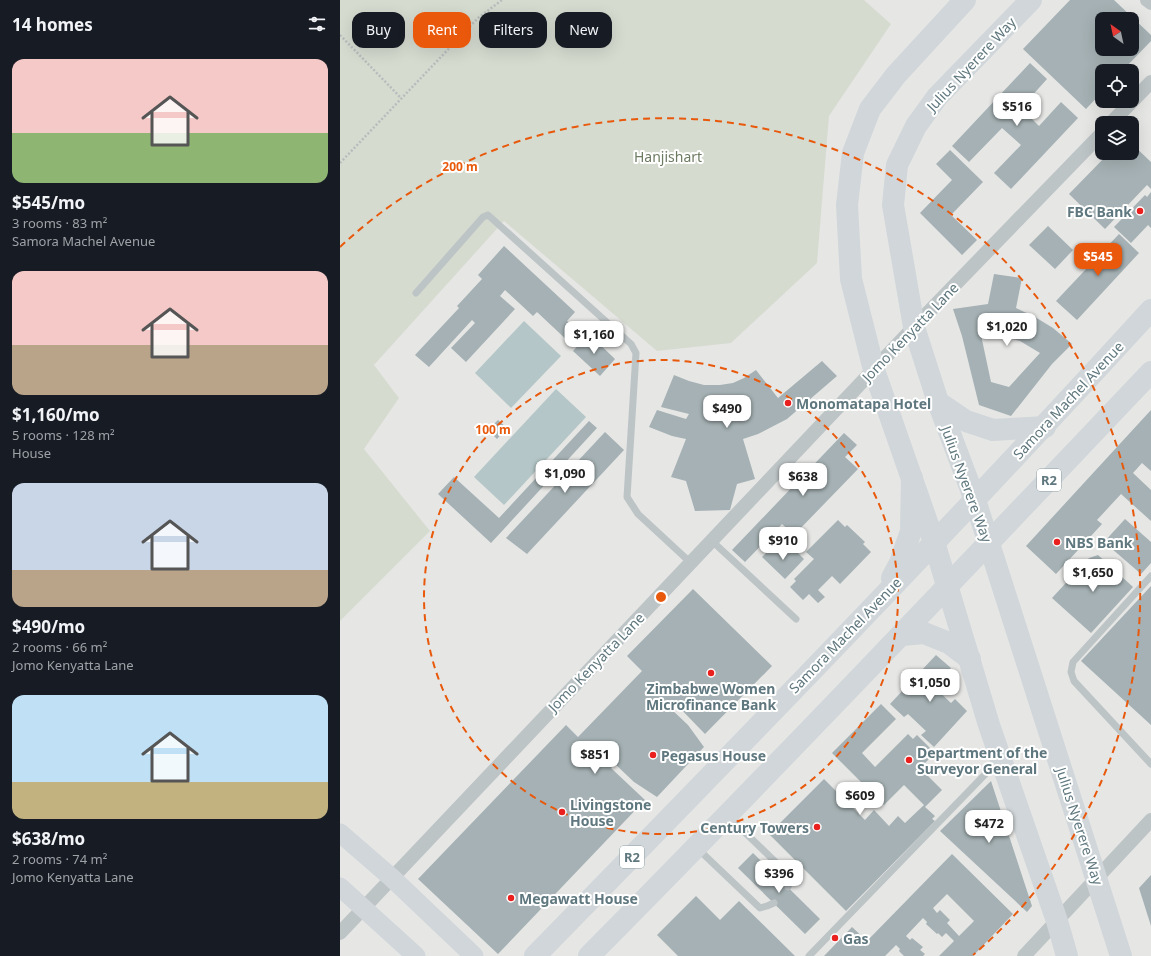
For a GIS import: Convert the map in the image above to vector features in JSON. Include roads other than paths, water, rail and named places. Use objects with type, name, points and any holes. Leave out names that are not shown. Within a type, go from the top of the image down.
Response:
[{"type":"main road","points":[[965,0],[896,75],[870,109],[853,153],[847,205],[851,279],[874,370],[934,542],[989,725],[1057,921],[1067,956]]},
{"type":"main road","name":"Julius Nyerere Way","points":[[1032,0],[937,97],[916,126],[897,166],[893,205],[914,327],[938,402],[975,500],[1121,956]]},
{"type":"main road","name":"Samora Machel Avenue","points":[[535,956],[739,747],[1045,427],[1151,310]]},
{"type":"main road","name":"R2","points":[[589,956],[696,848],[726,815],[902,635],[1151,372]]},
{"type":"main road","points":[[938,402],[966,421],[992,430],[1045,427]]},
{"type":"main road","points":[[880,598],[900,563],[911,530],[912,478]]},
{"type":"main road","points":[[902,635],[924,633],[949,643],[970,659]]},
{"type":"main road","points":[[340,833],[392,878],[474,956]]},
{"type":"main road","points":[[340,887],[416,956]]},
{"type":"street","points":[[1147,0],[1151,3]]},
{"type":"street","points":[[1118,116],[1151,82]]},
{"type":"street","name":"Jomo Kenyatta Lane","points":[[340,933],[914,327],[1095,139]]},
{"type":"street","points":[[1024,956],[1096,877],[1151,820]]},
{"type":"lane","points":[[416,293],[483,217],[488,215],[632,344],[636,353],[627,498],[638,514],[691,563]]},
{"type":"lane","points":[[712,541],[796,619]]},
{"type":"lane","points":[[1151,576],[1073,662],[1071,672],[1074,681],[1151,764]]},
{"type":"lane","points":[[809,956],[1001,758]]},
{"type":"lane","points":[[726,815],[790,876],[788,887]]},
{"type":"lane","points":[[696,848],[760,908],[774,903]]},
{"type":"place","name":"FBC Bank","points":[[1140,211]]},
{"type":"place","name":"Monomatapa Hotel","points":[[788,403]]},
{"type":"place","name":"NBS Bank","points":[[1057,542]]},
{"type":"place","name":"Zimbabwe Women Microfinance Bank","points":[[711,673]]},
{"type":"place","name":"Pegasus House","points":[[653,755]]},
{"type":"place","name":"Department of the Surveyor General","points":[[909,760]]},
{"type":"place","name":"Livingstone House","points":[[562,812]]},
{"type":"place","name":"Century Towers","points":[[817,827]]},
{"type":"place","name":"Megawatt House","points":[[511,898]]},
{"type":"place","name":"Gas","points":[[835,938]]},
{"type":"park label","name":"Hanjishart","points":[[668,156]]}]
